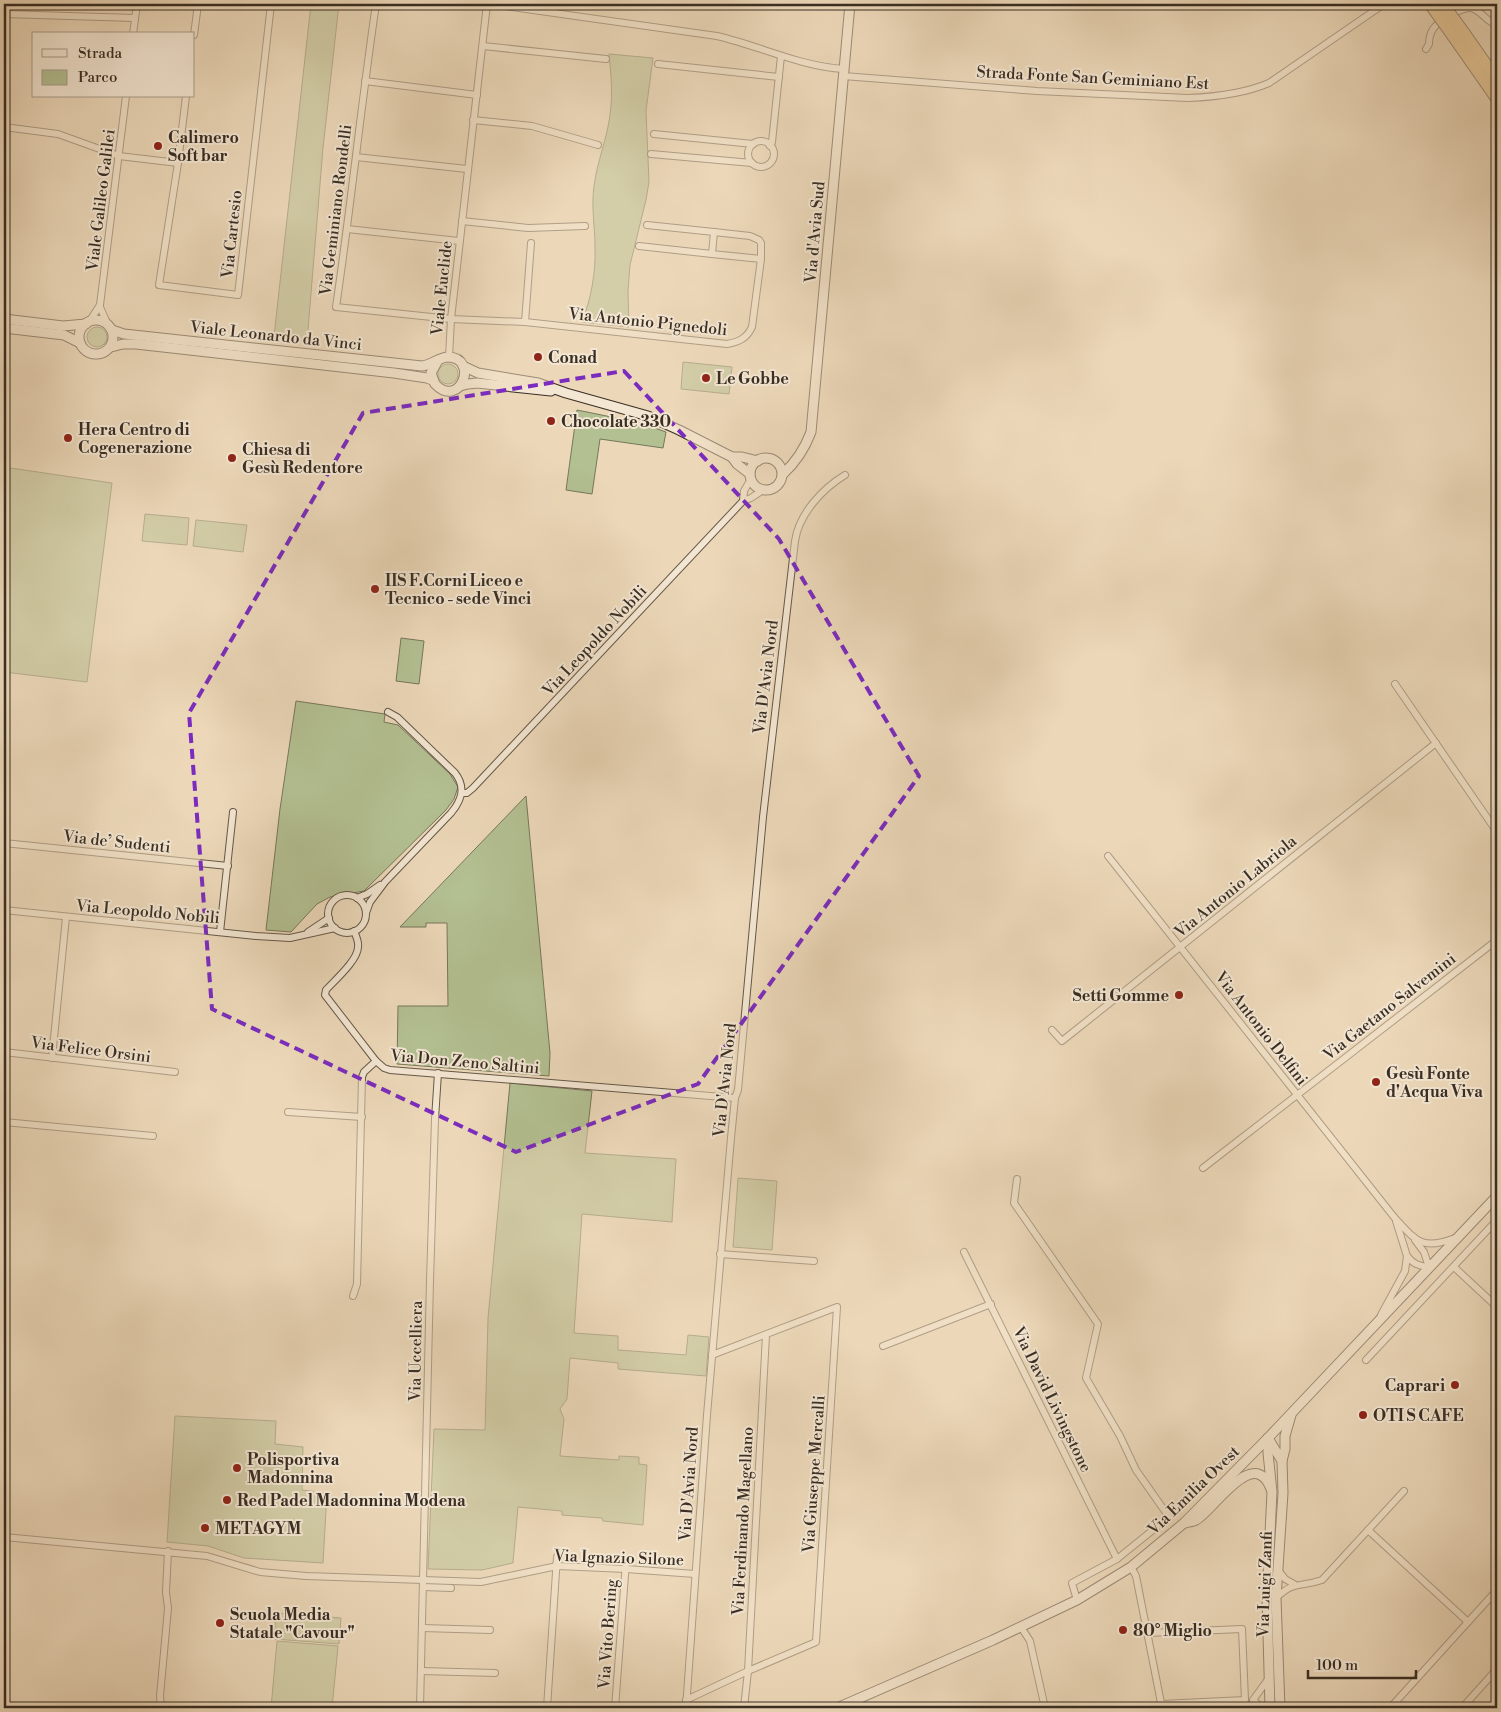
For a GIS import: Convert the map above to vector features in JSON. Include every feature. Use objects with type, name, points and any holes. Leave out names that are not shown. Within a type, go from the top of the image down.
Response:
[{"type":"highway","points":[[1430,4],[1497,80]]},
{"type":"highway","points":[[1443,4],[1457,33],[1497,99]]},
{"type":"street","points":[[133,32],[137,4]]},
{"type":"street","points":[[194,32],[198,4]]},
{"type":"street","name":"Via Cartesio","points":[[186,98],[159,285],[238,295],[271,4]]},
{"type":"street","name":"Via Geminiano Rondelli","points":[[376,4],[364,81],[336,307],[451,319]]},
{"type":"street","name":"Viale Euclide","points":[[449,357],[451,319],[467,169],[489,4]]},
{"type":"street","name":"Strada Fonte San Geminiano Est","points":[[489,4],[717,36],[843,73],[1036,91],[1178,98],[1210,97],[1255,89],[1269,83],[1377,6],[1384,4]]},
{"type":"street","name":"Via d'Avia Sud","points":[[783,474],[793,465],[807,443],[811,432],[850,4]]},
{"type":"street","points":[[1426,49],[1433,29],[1462,9],[1470,8],[1477,11],[1489,22],[1497,24]]},
{"type":"street","points":[[4,14],[135,18]]},
{"type":"street","points":[[483,46],[606,59]]},
{"type":"street","points":[[770,146],[781,56]]},
{"type":"street","points":[[658,64],[779,77]]},
{"type":"street","points":[[364,81],[477,94]]},
{"type":"street","name":"Viale Galileo Galilei","points":[[100,307],[126,98]]},
{"type":"street","points":[[473,120],[532,126],[598,146]]},
{"type":"street","points":[[4,127],[58,134],[119,156],[178,162]]},
{"type":"street","points":[[651,154],[752,163],[759,167],[771,162],[773,154],[770,146],[764,142],[753,144],[654,134]]},
{"type":"street","points":[[752,163],[748,154],[753,144]]},
{"type":"street","points":[[356,157],[467,169]]},
{"type":"street","name":"Viale Euclide","points":[[462,220],[528,228],[585,226]]},
{"type":"street","name":"Via Antonio Pignedoli","points":[[451,319],[525,322],[722,344],[732,344],[747,336],[752,327],[761,259],[762,245],[759,240],[750,236],[647,226]]},
{"type":"street","points":[[347,228],[459,241]]},
{"type":"street","points":[[712,254],[714,232]]},
{"type":"street","points":[[525,322],[531,243]]},
{"type":"street","points":[[639,246],[761,259]]},
{"type":"street","points":[[4,328],[64,336],[80,343],[86,351],[94,354],[104,353],[113,341],[110,328],[100,307],[81,330],[80,343]]},
{"type":"street","points":[[4,319],[63,326],[98,321],[110,328]]},
{"type":"street","name":"Viale Leonardo da Vinci","points":[[110,328],[124,334],[422,366],[437,362]]},
{"type":"street","name":"Viale Leonardo da Vinci","points":[[111,346],[136,344],[394,373],[432,380]]},
{"type":"street","points":[[566,393],[477,384],[468,384],[445,391],[438,388],[432,380],[431,374],[437,362],[442,358],[449,357],[478,373],[538,383],[566,393],[623,408],[662,421],[732,457],[758,460],[770,458],[778,462],[783,474],[778,486],[771,490],[763,490],[755,486],[750,477],[732,457]]},
{"type":"street","points":[[460,386],[464,380],[464,366]]},
{"type":"street","points":[[778,462],[796,458]]},
{"type":"street","points":[[750,477],[752,467],[758,460]]},
{"type":"street","name":"Via D'Avia Nord","points":[[686,1708],[720,1254],[735,1098],[738,1090],[763,817],[796,534],[805,514],[828,488],[845,475]]},
{"type":"street","name":"Via Leopoldo Nobili","points":[[743,501],[744,491],[750,477]]},
{"type":"street","name":"Via Leopoldo Nobili","points":[[366,913],[370,902],[385,882],[455,808],[460,801],[462,793],[473,788],[743,501],[752,498],[763,490]]},
{"type":"street","points":[[1395,684],[1497,832]]},
{"type":"street","points":[[388,712],[397,717],[455,772],[461,784],[462,793]]},
{"type":"street","name":"Via Antonio Labriola","points":[[1052,1030],[1062,1041],[1436,743]]},
{"type":"street","points":[[220,932],[233,812]]},
{"type":"street","name":"Via de’ Sudenti","points":[[4,843],[228,866]]},
{"type":"street","name":"Via Antonio Delfini","points":[[1108,856],[1394,1217],[1424,1252],[1429,1267]]},
{"type":"street","name":"Via Leopoldo Nobili","points":[[357,898],[385,882]]},
{"type":"street","points":[[346,895],[357,898],[364,906],[366,913],[363,924],[354,931],[346,933],[335,928],[329,918],[329,907],[336,899],[346,895]]},
{"type":"street","name":"Via Leopoldo Nobili","points":[[4,910],[290,938],[335,928]]},
{"type":"street","points":[[52,1058],[66,917]]},
{"type":"street","name":"Via Leopoldo Nobili","points":[[290,938],[311,931],[329,918]]},
{"type":"street","points":[[354,931],[358,942],[358,952],[350,965],[326,990],[325,994],[376,1061]]},
{"type":"street","name":"Via Gaetano Salvemini","points":[[1203,1168],[1497,940]]},
{"type":"street","name":"Via Felice Orsini","points":[[4,1052],[176,1072]]},
{"type":"street","name":"Via Don Zeno Saltini","points":[[352,1296],[357,1284],[362,1077],[364,1072],[376,1061],[384,1068],[390,1070],[735,1098]]},
{"type":"street","name":"Via Uccelliera","points":[[420,1708],[430,1281],[438,1073]]},
{"type":"street","points":[[288,1112],[362,1117]]},
{"type":"street","points":[[4,1122],[153,1136]]},
{"type":"street","points":[[1016,1179],[1014,1203],[1098,1324],[1086,1378],[1120,1436],[1136,1470],[1169,1517],[1117,1559],[1072,1583],[1077,1600]]},
{"type":"street","name":"Via Emilia Ovest","points":[[837,1708],[846,1706],[1021,1627],[1077,1600],[1131,1567],[1184,1523],[1268,1438],[1497,1196]]},
{"type":"street","points":[[1394,1217],[1407,1256],[1411,1262],[1419,1266],[1429,1267]]},
{"type":"street","points":[[1366,1360],[1497,1220]]},
{"type":"street","points":[[1412,1238],[1427,1244],[1434,1244],[1458,1237]]},
{"type":"street","name":"Via David Livingstone","points":[[964,1252],[1117,1559]]},
{"type":"street","points":[[720,1254],[814,1260]]},
{"type":"street","points":[[1378,1320],[1405,1271],[1407,1256]]},
{"type":"street","points":[[1454,1268],[1497,1307]]},
{"type":"street","points":[[883,1346],[991,1304]]},
{"type":"street","name":"Via Giuseppe Mercalli","points":[[748,1671],[816,1642],[837,1307],[766,1335]]},
{"type":"street","points":[[712,1355],[766,1335]]},
{"type":"street","name":"Via Ferdinando Magellano","points":[[744,1708],[748,1671],[766,1335]]},
{"type":"street","name":"Via Luigi Zanfi","points":[[1280,1708],[1276,1598],[1283,1493],[1282,1461],[1285,1449],[1285,1436],[1291,1413]]},
{"type":"street","points":[[1268,1438],[1282,1461]]},
{"type":"street","name":"Via Luigi Zanfi","points":[[1268,1438],[1272,1492],[1267,1598],[1270,1708]]},
{"type":"street","points":[[1184,1523],[1197,1520],[1239,1479],[1248,1475],[1255,1474],[1263,1477],[1269,1484],[1272,1492]]},
{"type":"street","points":[[1276,1598],[1294,1584],[1312,1583],[1322,1580],[1404,1491]]},
{"type":"street","points":[[1368,1530],[1468,1622]]},
{"type":"street","name":"Via Ignazio Silone","points":[[4,1536],[207,1556],[271,1574],[481,1582],[557,1566],[626,1565],[695,1574]]},
{"type":"street","points":[[161,1708],[160,1696],[168,1608],[166,1592],[168,1552]]},
{"type":"street","points":[[547,1708],[557,1557]]},
{"type":"street","name":"Via Vito Bering","points":[[615,1708],[626,1565]]},
{"type":"street","points":[[1131,1567],[1136,1576],[1162,1706],[1253,1700],[1262,1708]]},
{"type":"street","points":[[1279,1572],[1285,1579],[1294,1584]]},
{"type":"street","points":[[423,1587],[451,1588]]},
{"type":"street","points":[[1390,1708],[1497,1590]]},
{"type":"street","points":[[1021,1627],[1030,1641],[1045,1708]]},
{"type":"street","points":[[422,1628],[490,1630]]},
{"type":"street","points":[[1147,1633],[1242,1629],[1245,1700]]},
{"type":"street","points":[[1462,1708],[1497,1670]]},
{"type":"street","points":[[421,1671],[495,1673]]},
{"type":"street","points":[[686,1700],[748,1671]]},
{"type":"street","points":[[1253,1700],[1269,1678]]},
{"type":"street","points":[[4,1706],[28,1708]]},
{"type":"highlighted area","points":[[624,371],[779,539],[919,776],[698,1084],[516,1152],[212,1009],[189,713],[363,413]]},
{"type":"green space","points":[[311,4],[339,4],[323,148],[307,342],[274,336]]},
{"type":"green space","points":[[609,54],[653,58],[646,111],[649,182],[630,265],[628,291],[629,327],[582,322],[594,276],[594,186],[609,124],[611,107]]},
{"type":"green space","points":[[97,327],[104,330],[107,337],[104,344],[97,347],[90,344],[87,337],[90,330]]},
{"type":"green space","name":"Le Gobbe","points":[[683,362],[732,367],[729,394],[681,389]]},
{"type":"green space","points":[[448,364],[455,367],[458,374],[455,381],[448,384],[441,381],[438,374],[441,367]]},
{"type":"green space","points":[[577,410],[641,423],[666,432],[663,448],[600,439],[592,494],[566,490]]},
{"type":"green space","points":[[4,467],[112,483],[87,682],[4,672]]},
{"type":"green space","points":[[145,514],[189,518],[187,545],[142,541]]},
{"type":"green space","points":[[196,520],[247,525],[243,552],[193,546]]},
{"type":"green space","points":[[401,638],[424,641],[419,684],[396,681]]},
{"type":"green space","points":[[296,701],[385,714],[384,722],[398,725],[450,774],[458,787],[454,799],[446,810],[364,891],[330,897],[317,904],[291,932],[266,930],[280,809]]},
{"type":"green space","points":[[526,796],[550,1053],[549,1076],[397,1064],[398,1006],[448,1006],[447,923],[426,923],[426,927],[400,927]]},
{"type":"green space","points":[[510,1083],[592,1091],[585,1153],[676,1159],[672,1222],[582,1214],[574,1333],[618,1336],[618,1350],[686,1355],[688,1335],[709,1337],[706,1376],[618,1369],[618,1363],[570,1358],[567,1399],[560,1409],[564,1419],[560,1456],[619,1460],[619,1456],[639,1457],[639,1464],[647,1465],[643,1525],[603,1521],[602,1518],[562,1515],[562,1511],[518,1507],[513,1563],[482,1570],[428,1569],[434,1429],[485,1430],[488,1318]]},
{"type":"green space","points":[[738,1178],[777,1181],[772,1250],[733,1247]]},
{"type":"green space","name":"Polisportiva Madonnina","points":[[175,1416],[276,1421],[275,1444],[303,1447],[302,1490],[327,1493],[323,1563],[244,1558],[208,1546],[167,1542]]},
{"type":"green space","points":[[276,1613],[341,1618],[339,1644],[274,1639]]},
{"type":"green space","points":[[277,1641],[338,1646],[332,1708],[271,1708]]},
{"type":"place","name":"Calimero Soft bar","points":[[158,146]]},
{"type":"place","name":"Conad","points":[[538,357]]},
{"type":"place","name":"Le Gobbe","points":[[706,378]]},
{"type":"place","name":"Chocolate 330","points":[[551,421]]},
{"type":"place","name":"Hera Centro di Cogenerazione","points":[[68,438]]},
{"type":"place","name":"Chiesa di Gesù Redentore","points":[[232,458]]},
{"type":"place","name":"IIS F.Corni Liceo e Tecnico - sede Vinci","points":[[375,589]]},
{"type":"place","name":"Setti Gomme","points":[[1179,995]]},
{"type":"place","name":"Gesù Fonte d'Acqua Viva","points":[[1376,1082]]},
{"type":"place","name":"Caprari","points":[[1455,1385]]},
{"type":"place","name":"OTI S CAFE","points":[[1363,1415]]},
{"type":"place","name":"Polisportiva Madonnina","points":[[237,1468]]},
{"type":"place","name":"Red Padel Madonnina Modena","points":[[227,1500]]},
{"type":"place","name":"METAGYM","points":[[205,1528]]},
{"type":"place","name":"Scuola Media Statale \"Cavour\"","points":[[220,1623]]},
{"type":"place","name":"80° Miglio","points":[[1123,1630]]}]
